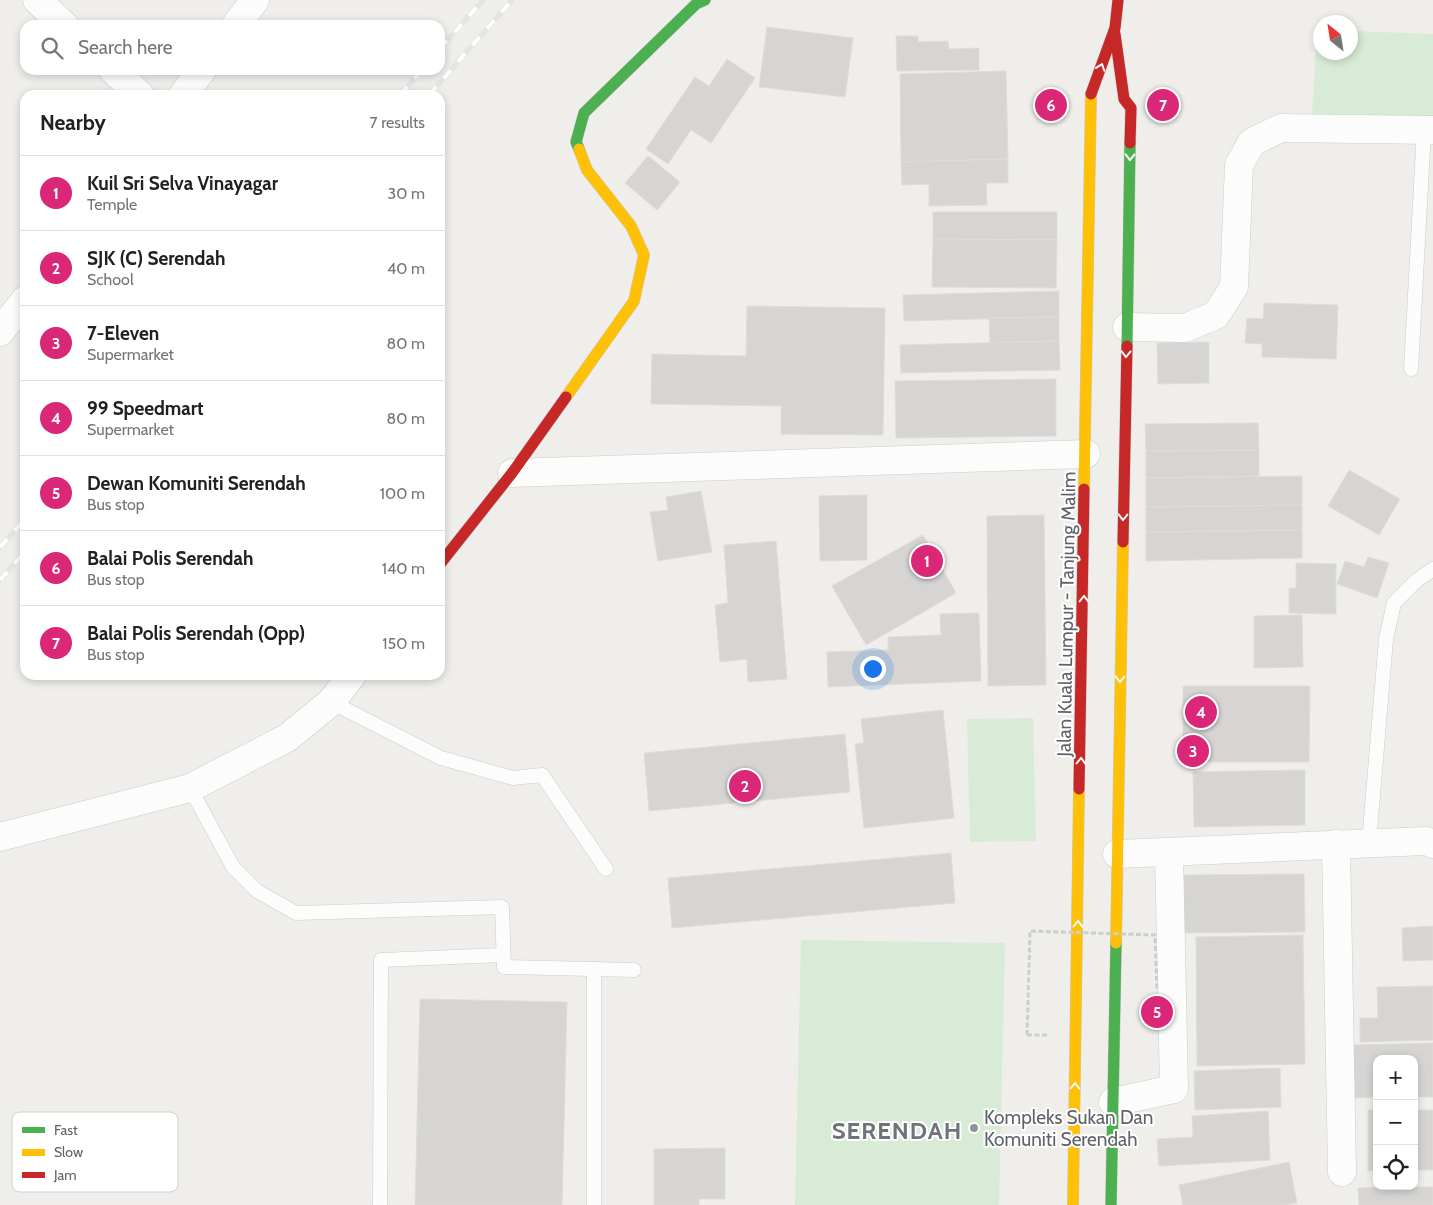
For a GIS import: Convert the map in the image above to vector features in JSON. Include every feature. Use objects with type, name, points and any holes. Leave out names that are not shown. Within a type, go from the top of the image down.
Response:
[{"type":"main road","points":[[445,558],[512,474],[634,301],[644,255],[631,226],[587,170],[576,142],[584,113],[696,4],[705,0]]},
{"type":"main road","name":"Jalan Kuala Lumpur - Tanjung Malim","points":[[1111,1205],[1131,108],[1124,99],[1115,28],[1118,0]]},
{"type":"main road","name":"Jalan Kuala Lumpur - Tanjung Malim","points":[[1073,1205],[1090,98],[1115,28]]},
{"type":"street","points":[[37,0],[59,20]]},
{"type":"street","points":[[240,20],[254,0]]},
{"type":"street","points":[[118,75],[135,90]]},
{"type":"street","points":[[187,90],[198,75]]},
{"type":"street","points":[[1127,326],[1185,328],[1216,316],[1234,287],[1239,165],[1252,142],[1281,128],[1428,130]]},
{"type":"street","points":[[0,332],[20,306]]},
{"type":"street","points":[[512,474],[1086,454]]},
{"type":"street","points":[[0,837],[190,788],[287,738],[331,702],[348,680]]},
{"type":"street","points":[[1117,854],[1426,841],[1433,844]]},
{"type":"street","points":[[1336,844],[1342,1172]]},
{"type":"street","points":[[1113,1102],[1174,1089],[1169,852]]},
{"type":"lane","points":[[1410,369],[1428,130]]},
{"type":"lane","points":[[1369,843],[1386,639],[1394,603],[1416,580],[1433,569]]},
{"type":"lane","points":[[331,702],[441,758],[513,778],[542,775],[606,869]]},
{"type":"lane","points":[[190,788],[233,867],[257,891],[296,913],[502,907],[504,967],[634,970]]},
{"type":"lane","points":[[380,1205],[381,960],[504,955]]},
{"type":"lane","points":[[594,969],[594,1205]]},
{"type":"path","points":[[1026,1034],[1030,931],[1155,936],[1157,990]]},
{"type":"green space","points":[[1358,31],[1433,34],[1433,122],[1312,117],[1315,60],[1358,60]]},
{"type":"green space","points":[[1033,718],[1036,841],[970,842],[967,719]]},
{"type":"green space","points":[[801,940],[1005,943],[999,1205],[795,1205]]},
{"type":"building","points":[[767,27],[853,38],[845,97],[759,87]]},
{"type":"building","points":[[896,36],[918,36],[918,42],[948,41],[949,49],[979,48],[979,70],[897,71]]},
{"type":"building","points":[[727,59],[755,78],[711,143],[691,130],[668,164],[646,149],[695,77],[709,86]]},
{"type":"building","points":[[1006,71],[1008,159],[901,162],[900,74]]},
{"type":"building","points":[[648,156],[680,182],[657,210],[625,183]]},
{"type":"building","points":[[1008,159],[1008,183],[986,183],[987,205],[929,206],[929,184],[902,185],[901,162]]},
{"type":"building","points":[[933,212],[1057,212],[1057,240],[933,239]]},
{"type":"building","points":[[933,239],[1057,240],[1056,288],[932,287]]},
{"type":"building","points":[[1059,291],[1059,317],[904,321],[903,295]]},
{"type":"building","points":[[1264,303],[1338,305],[1336,359],[1262,357],[1262,344],[1245,343],[1247,318],[1263,319]]},
{"type":"building","points":[[747,306],[885,308],[883,435],[781,434],[781,406],[651,404],[652,354],[746,356]]},
{"type":"building","points":[[1059,317],[1059,341],[990,343],[989,318]]},
{"type":"building","points":[[1059,341],[1060,370],[901,373],[900,345]]},
{"type":"building","points":[[1209,342],[1209,383],[1158,384],[1157,343]]},
{"type":"building","points":[[1056,379],[1056,436],[896,438],[895,381]]},
{"type":"building","points":[[1258,423],[1259,450],[1146,451],[1145,424]]},
{"type":"building","points":[[1259,450],[1259,476],[1146,478],[1146,451]]},
{"type":"building","points":[[1349,470],[1400,499],[1379,535],[1328,506]]},
{"type":"building","points":[[1302,476],[1302,505],[1146,507],[1146,478]]},
{"type":"building","points":[[701,491],[712,552],[658,561],[650,512],[668,510],[666,497]]},
{"type":"building","points":[[867,495],[867,560],[820,561],[819,496]]},
{"type":"building","points":[[1302,505],[1302,530],[1146,532],[1146,507]]},
{"type":"building","points":[[1044,515],[1046,685],[988,686],[987,516]]},
{"type":"building","points":[[1302,530],[1302,558],[1146,561],[1146,532]]},
{"type":"building","points":[[923,535],[956,593],[866,645],[832,586]]},
{"type":"building","points":[[776,541],[787,679],[748,682],[747,659],[720,662],[715,605],[728,603],[724,545]]},
{"type":"building","points":[[1368,557],[1389,563],[1377,598],[1337,584],[1345,561],[1364,567]]},
{"type":"building","points":[[1296,563],[1336,564],[1336,614],[1289,613],[1289,588],[1296,588]]},
{"type":"building","points":[[979,613],[981,681],[828,687],[827,652],[888,650],[888,637],[941,635],[940,614]]},
{"type":"building","points":[[1302,615],[1303,667],[1254,668],[1254,616]]},
{"type":"building","points":[[1183,686],[1310,686],[1309,762],[1183,762]]},
{"type":"building","points":[[943,710],[954,818],[864,828],[855,744],[864,743],[861,719]]},
{"type":"building","points":[[845,734],[850,792],[649,811],[644,753]]},
{"type":"building","points":[[1305,770],[1305,825],[1194,827],[1193,772]]},
{"type":"building","points":[[951,853],[955,903],[672,928],[668,878]]},
{"type":"building","points":[[1304,874],[1305,932],[1184,933],[1184,875]]},
{"type":"building","points":[[1433,926],[1433,960],[1403,961],[1402,928]]},
{"type":"building","points":[[1303,935],[1305,1064],[1197,1066],[1196,937]]},
{"type":"building","points":[[1433,986],[1433,1040],[1360,1042],[1360,1018],[1378,1018],[1377,987]]},
{"type":"building","points":[[420,999],[567,1002],[562,1205],[415,1205]]},
{"type":"building","points":[[1433,1043],[1433,1097],[1418,1097],[1418,1055],[1373,1055],[1373,1097],[1354,1098],[1353,1045]]},
{"type":"building","points":[[1280,1068],[1281,1107],[1195,1110],[1194,1071]]},
{"type":"building","points":[[1368,1110],[1373,1110],[1373,1170],[1368,1171]]},
{"type":"building","points":[[1418,1110],[1433,1110],[1433,1170],[1418,1170]]},
{"type":"building","points":[[1268,1111],[1270,1160],[1159,1166],[1157,1139],[1193,1137],[1192,1116]]},
{"type":"building","points":[[725,1148],[725,1199],[699,1199],[699,1205],[654,1205],[654,1149]]},
{"type":"building","points":[[1289,1162],[1297,1203],[1286,1205],[1183,1205],[1179,1185]]},
{"type":"building","points":[[1418,1187],[1433,1187],[1433,1205],[1359,1205],[1358,1188],[1418,1190]]},
{"type":"railway","points":[[445,43],[483,0]]},
{"type":"railway","points":[[433,90],[512,0]]},
{"type":"railway","points":[[404,90],[418,75]]},
{"type":"railway","points":[[0,547],[20,525]]},
{"type":"railway","points":[[0,580],[20,558]]},
{"type":"traffic: fast","points":[[579,149],[576,142],[584,113],[696,4],[705,0]]},
{"type":"traffic: fast","points":[[1127,346],[1130,143]]},
{"type":"traffic: fast","points":[[1111,1205],[1116,943]]},
{"type":"traffic: slow","points":[[1084,489],[1091,94]]},
{"type":"traffic: slow","points":[[566,397],[634,301],[644,255],[631,226],[587,170],[579,149]]},
{"type":"traffic: slow","points":[[1116,943],[1123,542]]},
{"type":"traffic: slow","points":[[1073,1205],[1079,789]]},
{"type":"traffic: jam","points":[[1091,94],[1115,28],[1118,0]]},
{"type":"traffic: jam","points":[[1115,34],[1124,99],[1131,108],[1130,143]]},
{"type":"traffic: jam","points":[[1123,542],[1127,346]]},
{"type":"traffic: jam","points":[[445,558],[512,473],[566,397]]},
{"type":"traffic: jam","points":[[1079,789],[1084,489]]},
{"type":"place","name":"Balai Polis Serendah","points":[[1051,105]]},
{"type":"place","name":"Balai Polis Serendah (Opp)","points":[[1163,105]]},
{"type":"place","name":"Kuil Sri Selva Vinayagar","points":[[927,561]]},
{"type":"place","name":"99 Speedmart","points":[[1201,712]]},
{"type":"place","name":"7-Eleven","points":[[1193,751]]},
{"type":"place","name":"SJK (C) Serendah","points":[[745,786]]},
{"type":"place","name":"Dewan Komuniti Serendah","points":[[1157,1012]]},
{"type":"place","name":"Kompleks Sukan Dan Komuniti Serendah","points":[[974,1128]]},
{"type":"district","name":"SERENDAH","points":[[897,1131]]}]
